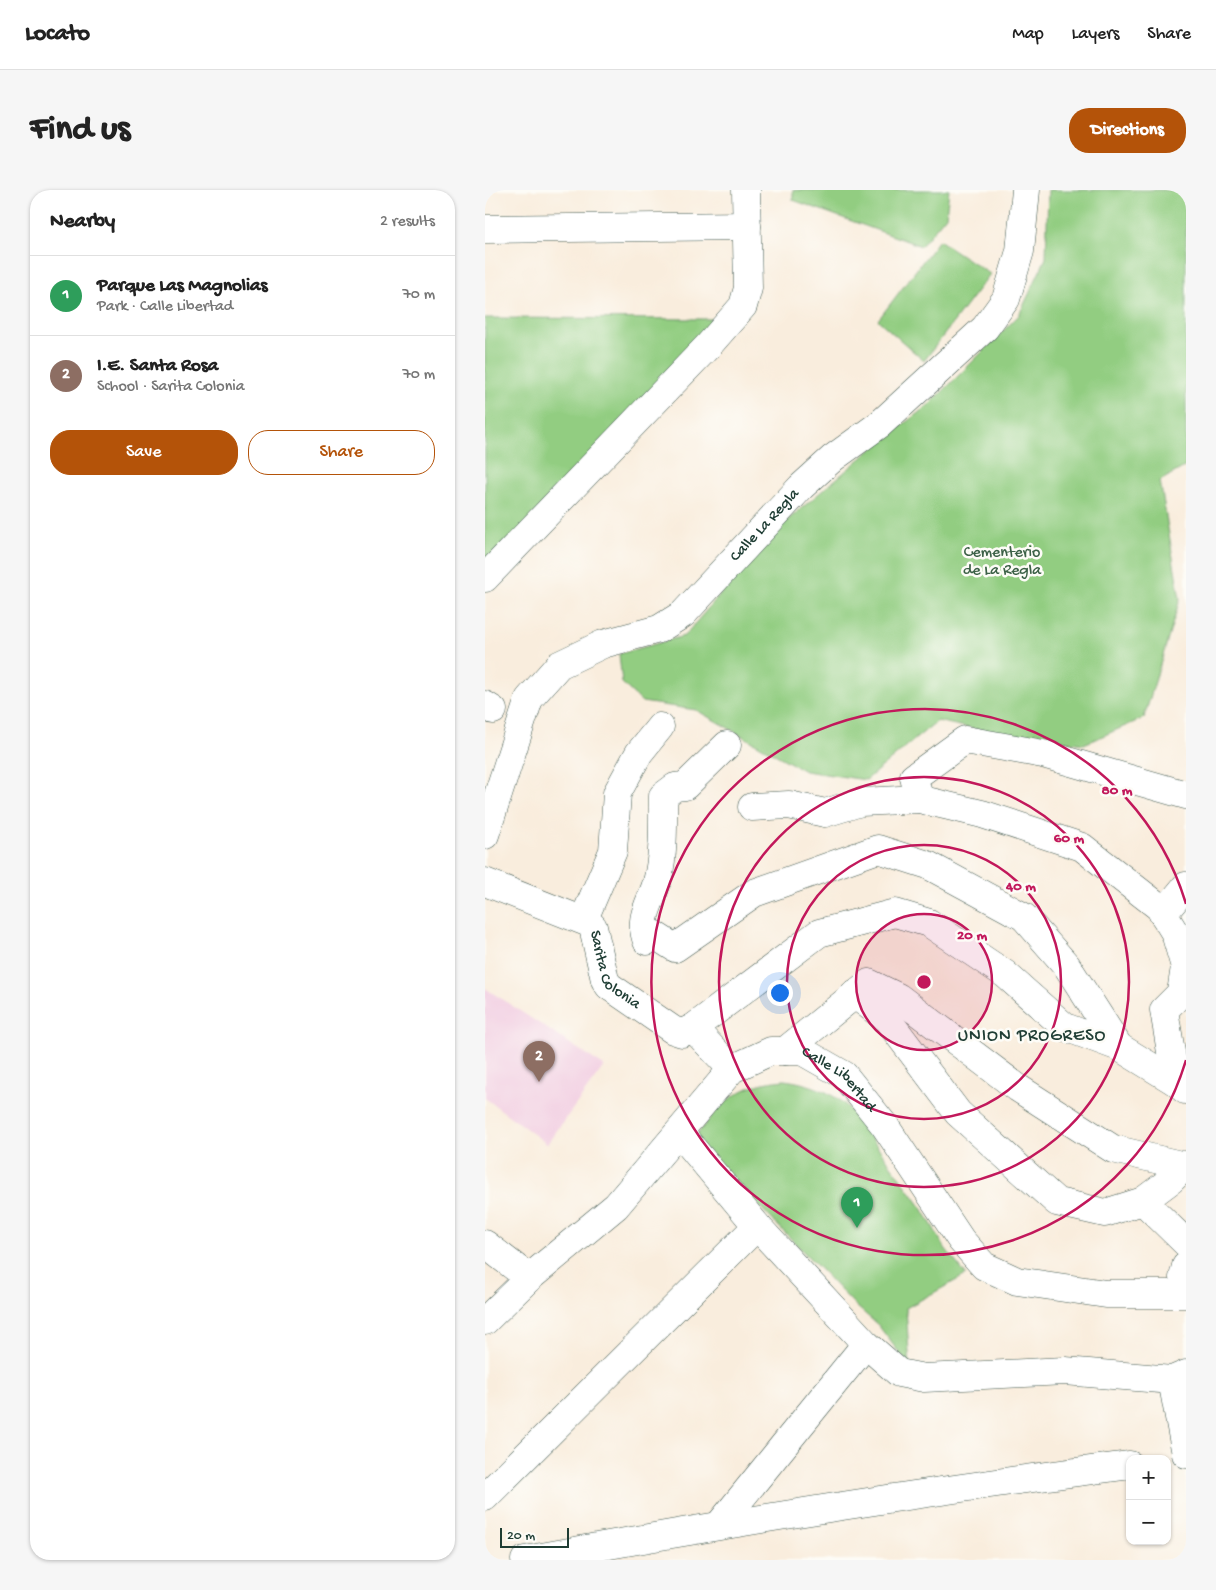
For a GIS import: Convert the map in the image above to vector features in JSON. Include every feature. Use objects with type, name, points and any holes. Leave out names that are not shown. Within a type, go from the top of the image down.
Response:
[{"type":"street","points":[[485,578],[708,346],[743,306],[748,288],[746,190]]},
{"type":"street","name":"Calle La Regla","points":[[485,835],[529,699],[559,666],[603,644],[659,629],[683,614],[801,487],[833,458],[879,424],[985,328],[1006,299],[1020,251],[1026,190]]},
{"type":"street","points":[[485,229],[747,226]]},
{"type":"street","points":[[584,919],[613,851],[617,793],[639,753],[660,727]]},
{"type":"street","points":[[919,799],[913,777],[965,740],[1043,754],[1186,795]]},
{"type":"street","points":[[727,745],[685,786],[675,786],[663,796],[663,831],[658,879],[642,928],[647,941],[653,934],[675,948],[754,893],[878,849],[928,865],[1024,917],[1067,966],[1119,1046]]},
{"type":"street","points":[[752,807],[789,805],[825,812],[861,802],[919,799],[982,814],[1082,847],[1159,907],[1175,933],[1185,967],[1183,992],[1164,1010],[1183,1082]]},
{"type":"street","name":"Sarita Colonia","points":[[485,882],[584,919],[593,927],[605,980],[609,986],[673,1030],[682,1033],[693,1028]]},
{"type":"street","points":[[1163,914],[1186,886]]},
{"type":"street","points":[[732,1069],[693,1028],[819,933],[895,913],[929,923],[1005,974],[1065,1027],[1119,1046],[1183,1082]]},
{"type":"street","points":[[785,1050],[869,983],[897,997],[1018,1088],[1113,1149],[1185,1165]]},
{"type":"street","points":[[855,994],[887,1018],[958,1113],[1057,1202],[1105,1213],[1143,1201],[1171,1180],[1185,1165]]},
{"type":"street","name":"Calle Libertad","points":[[485,1321],[529,1278],[616,1206],[680,1133],[732,1069],[749,1059],[771,1051],[785,1050],[802,1051],[843,1075],[885,1126],[961,1240],[984,1266],[1017,1281],[1106,1294],[1186,1294]]},
{"type":"street","points":[[680,1133],[757,1226],[866,1344],[899,1373],[925,1378],[1065,1371],[1179,1377],[1186,1454]]},
{"type":"street","points":[[1143,1201],[1186,1243]]},
{"type":"street","points":[[485,1497],[757,1226]]},
{"type":"street","points":[[485,1244],[529,1278]]},
{"type":"street","points":[[1186,1266],[1183,1278],[1186,1279]]},
{"type":"street","points":[[720,1524],[866,1344]]},
{"type":"street","points":[[1171,1460],[1186,1458]]},
{"type":"street","points":[[525,1560],[720,1524],[953,1488],[1126,1466]]},
{"type":"shaded area","points":[[485,988],[604,1066],[547,1144],[485,1098]]},
{"type":"green space","points":[[793,190],[949,190],[946,216],[921,246],[793,200]]},
{"type":"green space","name":"Cementerio de La Regla","points":[[1048,190],[1186,190],[1186,466],[1160,481],[1180,599],[1144,718],[1084,744],[974,729],[937,721],[866,780],[805,771],[696,710],[642,702],[622,683],[619,654],[684,636],[778,528],[880,442],[930,404],[1019,315],[1046,258]]},
{"type":"green space","points":[[939,240],[990,274],[924,361],[878,320]]},
{"type":"green space","points":[[485,318],[721,319],[485,566]]},
{"type":"green space","points":[[784,1080],[820,1089],[836,1098],[851,1110],[922,1208],[945,1248],[966,1275],[906,1308],[910,1367],[878,1325],[856,1306],[694,1139],[722,1106],[742,1091],[768,1082]]},
{"type":"place","name":"I.E. Santa Rosa","points":[[539,1082]]},
{"type":"place","name":"Parque Las Magnolias","points":[[857,1228]]},
{"type":"district","name":"UNION PROGRESO","points":[[1032,1036]]}]
